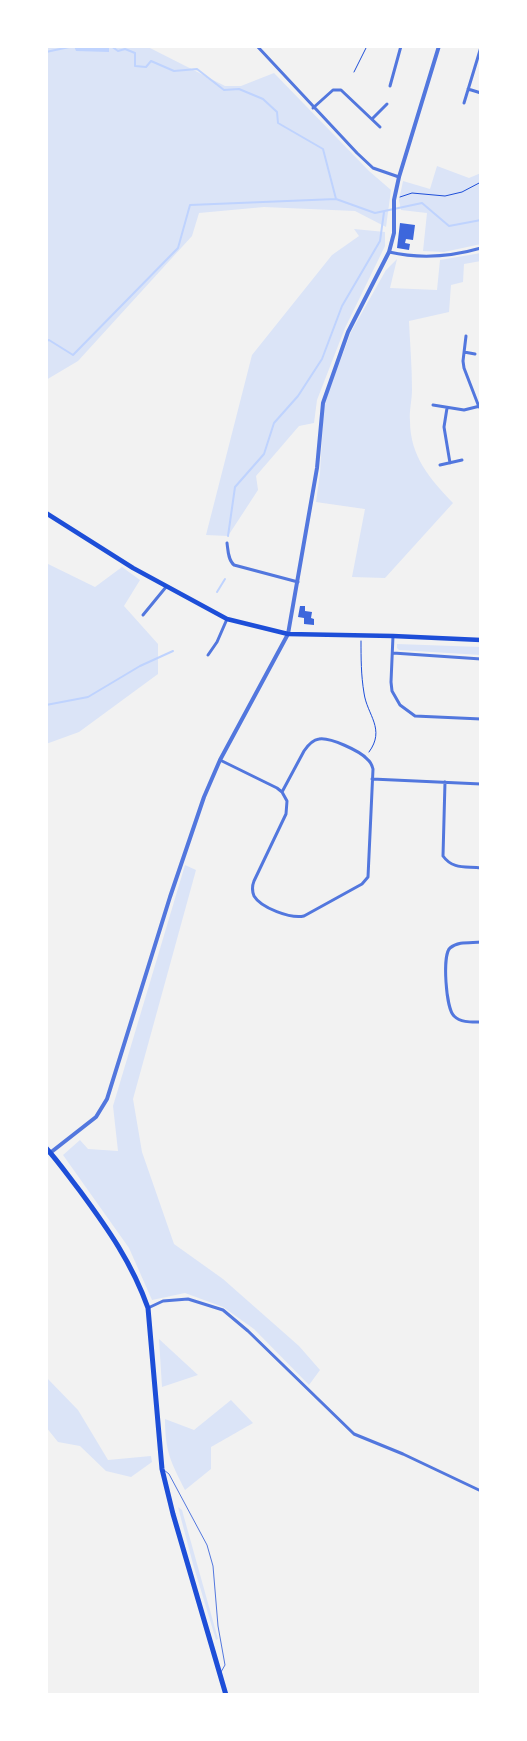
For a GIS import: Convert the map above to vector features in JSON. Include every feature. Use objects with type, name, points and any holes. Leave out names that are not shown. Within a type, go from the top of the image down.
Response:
[{"type":"highway","points":[[48,1150],[99,1217],[129,1263],[139,1282],[148,1308],[162,1469],[173,1514],[226,1695]]},
{"type":"main road","points":[[46,513],[113,556],[227,619],[288,634],[481,640]]},
{"type":"street","points":[[257,46],[356,153],[373,168],[399,177]]},
{"type":"street","points":[[390,86],[401,46]]},
{"type":"street","points":[[48,1150],[96,1117],[106,1099],[201,806],[220,760],[288,634],[317,468],[321,420],[326,392],[348,332],[389,252],[394,233],[395,198],[399,177],[439,46]]},
{"type":"street","points":[[464,103],[481,47]]},
{"type":"street","points":[[468,89],[481,93]]},
{"type":"street","points":[[313,108],[334,90],[341,90],[380,127]]},
{"type":"street","points":[[372,119],[387,104]]},
{"type":"street","points":[[389,252],[420,257],[462,253],[481,248]]},
{"type":"street","points":[[434,405],[464,410],[480,406],[464,368],[466,336]]},
{"type":"street","points":[[464,352],[476,354]]},
{"type":"street","points":[[447,408],[444,427],[450,463]]},
{"type":"street","points":[[440,465],[462,460]]},
{"type":"street","points":[[226,542],[231,563],[234,565],[298,582]]},
{"type":"street","points":[[143,615],[166,587]]},
{"type":"street","points":[[208,655],[220,636],[227,619]]},
{"type":"street","points":[[393,636],[392,691],[400,705],[407,712],[415,716],[424,717],[481,719]]},
{"type":"street","points":[[393,653],[481,658]]},
{"type":"street","points":[[220,760],[269,784],[282,792],[287,801],[286,814],[254,881],[253,893],[260,902],[286,915],[298,917],[304,916],[362,884],[368,877],[371,763],[365,757],[329,739],[316,739],[304,750],[282,792]]},
{"type":"street","points":[[372,779],[481,784]]},
{"type":"street","points":[[445,782],[444,856],[450,864],[455,866],[481,868]]},
{"type":"street","points":[[481,942],[456,944],[445,956],[448,1002],[452,1013],[460,1020],[481,1022]]},
{"type":"street","points":[[148,1308],[162,1301],[188,1299],[223,1310],[248,1330],[354,1434],[374,1444],[403,1454],[481,1491]]},
{"type":"lane","points":[[162,1469],[170,1474],[207,1545],[213,1566],[218,1626],[225,1665],[220,1674]]},
{"type":"path","points":[[354,72],[367,46]]},
{"type":"path","points":[[395,198],[402,198],[412,193],[445,196],[462,192],[481,182]]},
{"type":"path","points":[[362,636],[361,664],[363,690],[376,730],[375,744],[365,757]]},
{"type":"shaded area","points":[[46,46],[146,46],[225,86],[241,86],[274,73],[369,171],[391,190],[386,227],[355,211],[264,207],[199,213],[192,236],[78,361],[46,380]]},
{"type":"shaded area","points":[[437,166],[469,178],[481,173],[481,244],[444,252],[423,251],[427,213],[401,210],[399,200],[403,181],[430,189]]},
{"type":"shaded area","points":[[354,229],[385,232],[385,246],[345,328],[317,400],[314,423],[299,426],[256,476],[258,490],[228,536],[206,535],[252,355],[332,255],[359,236]]},
{"type":"shaded area","points":[[481,253],[481,261],[464,264],[463,282],[451,285],[449,312],[409,321],[412,390],[410,417],[413,445],[429,476],[453,503],[385,578],[352,577],[365,509],[316,502],[320,473],[324,404],[351,332],[386,270],[397,259],[390,288],[437,290],[440,260]]},
{"type":"shaded area","points":[[46,563],[95,587],[122,567],[140,580],[124,606],[158,644],[158,674],[79,732],[46,744]]},
{"type":"shaded area","points":[[397,644],[481,647],[481,655],[399,650]]},
{"type":"shaded area","points":[[185,865],[196,870],[133,1099],[142,1152],[174,1244],[223,1279],[299,1346],[320,1370],[309,1385],[254,1329],[223,1307],[185,1293],[152,1300],[129,1248],[63,1155],[80,1140],[88,1149],[118,1151],[113,1106]]},
{"type":"shaded area","points":[[159,1339],[198,1375],[162,1387]]},
{"type":"shaded area","points":[[46,1377],[78,1410],[108,1460],[151,1456],[152,1462],[131,1477],[106,1471],[80,1446],[58,1442],[46,1427]]},
{"type":"shaded area","points":[[231,1400],[253,1423],[211,1447],[211,1469],[185,1490],[168,1449],[165,1419],[194,1430]]},
{"type":"shaded area","points":[[178,1507],[182,1510],[218,1639],[216,1640],[193,1564]]},
{"type":"water","points":[[74,46],[109,46],[109,52],[76,51]]},
{"type":"building","points":[[400,223],[415,225],[413,240],[406,239],[405,243],[410,244],[409,250],[397,248]]},
{"type":"building","points":[[300,606],[305,606],[305,611],[312,612],[311,618],[314,619],[314,625],[304,624],[304,618],[298,617]]},
{"type":"waterway","points":[[46,52],[74,46]]},
{"type":"waterway","points":[[111,46],[118,51],[125,49],[135,53],[135,66],[146,67],[151,61],[174,71],[197,69],[224,90],[239,89],[263,99],[277,112],[278,123],[323,149],[336,199]]},
{"type":"waterway","points":[[46,341],[49,340],[73,355],[178,248],[190,205],[336,199],[375,213],[422,203],[449,226],[481,220]]},
{"type":"waterway","points":[[228,536],[235,487],[264,454],[274,423],[298,396],[322,359],[342,306],[380,241],[384,212]]},
{"type":"waterway","points":[[217,592],[225,579]]},
{"type":"waterway","points":[[46,705],[88,697],[140,666],[173,651]]}]
